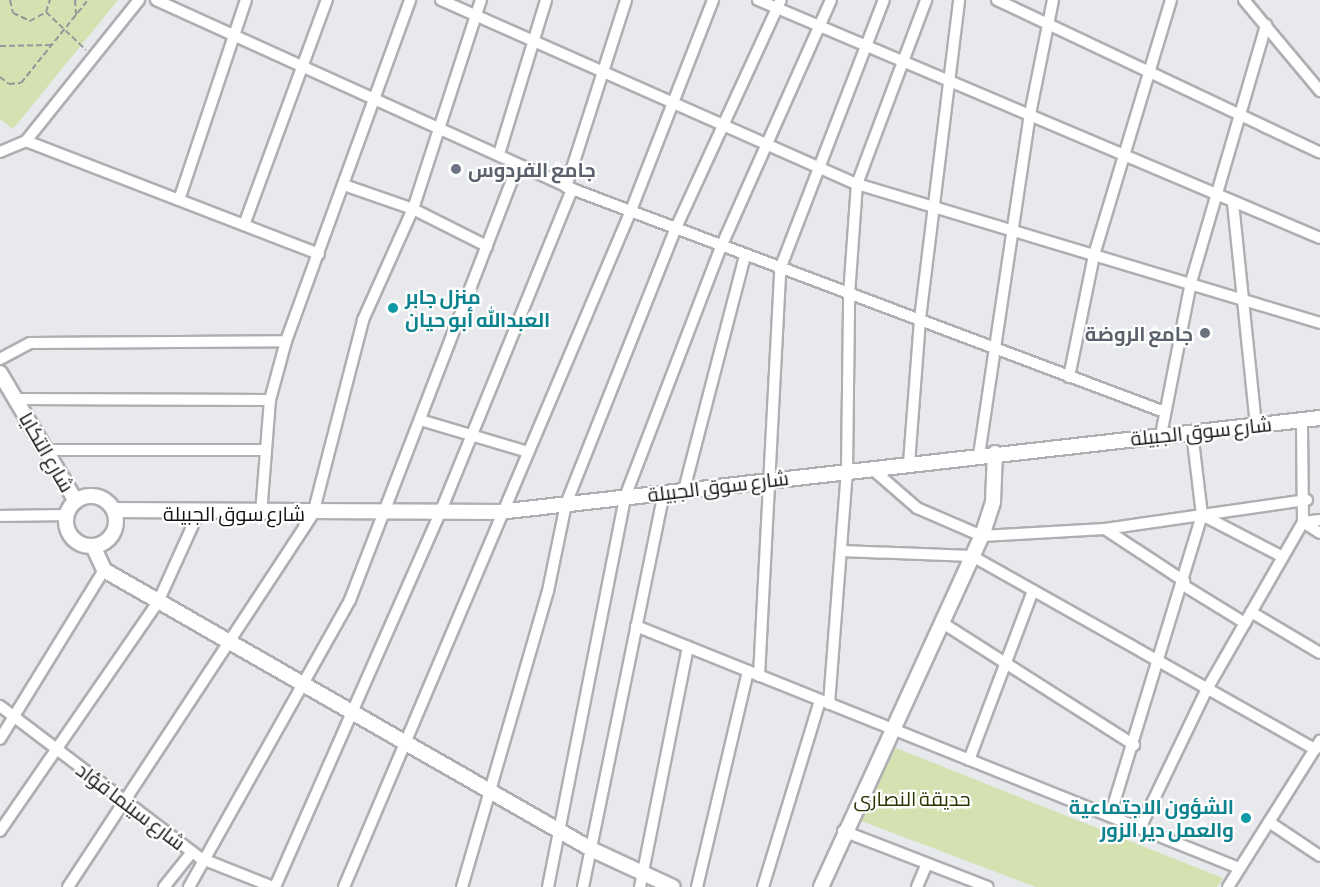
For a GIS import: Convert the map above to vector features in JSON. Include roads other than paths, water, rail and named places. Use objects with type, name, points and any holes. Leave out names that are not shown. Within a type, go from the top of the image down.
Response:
[{"type":"street","points":[[0,152],[26,141],[139,0]]},
{"type":"street","points":[[156,0],[436,125],[569,188],[630,213],[849,295],[920,319],[1162,411]]},
{"type":"street","points":[[179,200],[246,0]]},
{"type":"street","points":[[244,225],[327,0]]},
{"type":"street","points":[[261,514],[263,450],[270,400],[286,341],[376,99],[410,0]]},
{"type":"street","points":[[441,0],[857,184],[1191,282],[1320,323]]},
{"type":"street","points":[[68,887],[313,514],[363,320],[413,209],[436,125],[482,0]]},
{"type":"street","points":[[499,154],[546,0]]},
{"type":"street","points":[[274,887],[440,513],[471,435],[569,188],[626,0]]},
{"type":"street","points":[[344,887],[406,744],[499,512],[528,452],[630,213],[713,0]]},
{"type":"street","points":[[758,0],[779,4],[820,25],[1029,119],[1320,238]]},
{"type":"street","points":[[548,887],[625,497],[721,247],[831,0]]},
{"type":"street","points":[[697,887],[754,673],[772,480],[780,269],[884,0]]},
{"type":"street","points":[[763,887],[825,702],[847,471],[849,295],[857,184],[926,0]]},
{"type":"street","points":[[909,464],[920,319],[958,0]]},
{"type":"street","points":[[997,0],[1240,119],[1320,153]]},
{"type":"street","points":[[979,455],[1029,119],[1053,0]]},
{"type":"street","points":[[1069,377],[1094,255],[1120,157],[1149,74],[1171,0]]},
{"type":"street","points":[[1244,0],[1320,91]]},
{"type":"street","points":[[462,887],[548,591],[566,504],[675,230],[779,4]]},
{"type":"street","points":[[1161,435],[1162,411],[1191,282],[1266,25]]},
{"type":"street","points":[[26,141],[319,254]]},
{"type":"street","points":[[164,887],[196,855],[303,686],[350,600],[518,165]]},
{"type":"street","points":[[344,185],[413,209],[487,246]]},
{"type":"street","points":[[1233,203],[1256,425]]},
{"type":"street","points":[[684,490],[745,256]]},
{"type":"street","points":[[0,359],[30,343],[286,341]]},
{"type":"street","name":"شارع التكايا","points":[[0,373],[18,399],[75,500]]},
{"type":"street","points":[[18,399],[270,400]]},
{"type":"street","name":"شارع سوق الجبيلة","points":[[115,510],[198,514],[499,512],[995,453],[1320,418]]},
{"type":"street","points":[[420,420],[528,452]]},
{"type":"street","points":[[1140,828],[1207,688],[1303,522],[1306,500],[1302,420]]},
{"type":"street","points":[[1110,816],[1161,662],[1202,514],[1192,432]]},
{"type":"street","points":[[45,450],[263,450]]},
{"type":"street","points":[[821,887],[843,831],[889,730],[982,536],[993,502],[995,453]]},
{"type":"street","points":[[871,468],[917,508],[982,536],[1105,529],[1306,500]]},
{"type":"street","points":[[583,887],[664,492]]},
{"type":"street","points":[[100,497],[115,510],[112,535],[93,546],[74,540],[65,515],[75,500],[100,497]]},
{"type":"street","points":[[0,831],[158,602],[198,514]]},
{"type":"street","points":[[1202,514],[1283,557]]},
{"type":"street","points":[[0,516],[65,515]]},
{"type":"street","points":[[1303,522],[1320,520]]},
{"type":"street","points":[[1303,522],[1320,533]]},
{"type":"street","points":[[1105,529],[1245,623]]},
{"type":"street","points":[[93,546],[104,570],[158,602],[591,849],[673,887]]},
{"type":"street","points":[[841,551],[972,556],[1207,688],[1318,745],[1228,887]]},
{"type":"street","points":[[0,739],[104,570]]},
{"type":"street","points":[[969,760],[1033,591]]},
{"type":"street","points":[[1251,612],[1320,653]]},
{"type":"street","points":[[940,622],[1134,745]]},
{"type":"street","points":[[636,626],[889,730],[1239,868]]},
{"type":"street","points":[[640,887],[687,647]]},
{"type":"street","name":"شارع سينما فؤاد","points":[[0,706],[196,855],[274,887]]},
{"type":"street","points":[[1269,822],[1320,856]]},
{"type":"street","points":[[843,831],[988,887]]},
{"type":"street","points":[[189,887],[196,855]]},
{"type":"street","points":[[917,887],[927,864]]},
{"type":"place","name":"جامع الفردوس","points":[[456,169]]},
{"type":"place","name":"منزل جابر العبدالله أبو حيان","points":[[393,308]]},
{"type":"place","name":"جامع الروضة","points":[[1205,333]]},
{"type":"place","name":"الشؤون الاجتماعية والعمل دير الزور","points":[[1246,818]]},
{"type":"park label","name":"حديقة النصارى","points":[[912,798]]}]
